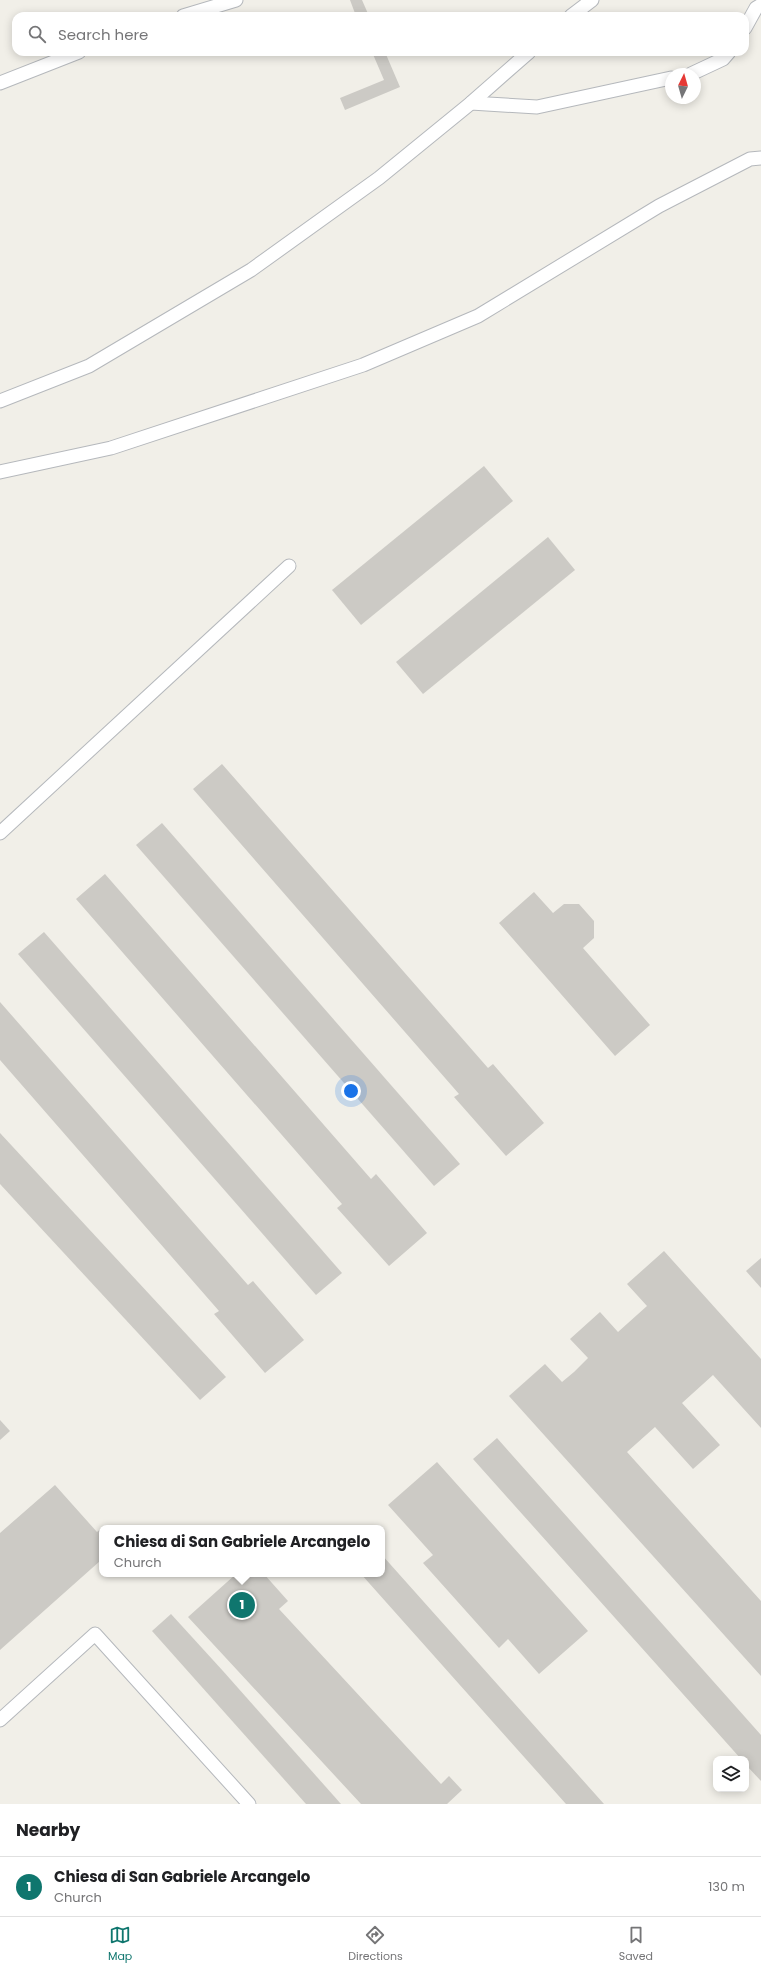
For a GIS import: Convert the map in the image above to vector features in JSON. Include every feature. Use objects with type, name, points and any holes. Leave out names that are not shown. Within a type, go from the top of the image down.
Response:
[{"type":"lane","points":[[196,12],[236,0]]},
{"type":"lane","points":[[576,12],[592,0]]},
{"type":"lane","points":[[749,21],[756,8],[761,5]]},
{"type":"lane","points":[[0,83],[69,56]]},
{"type":"lane","points":[[0,401],[89,366],[251,270],[379,178],[471,103],[524,56]]},
{"type":"lane","points":[[701,69],[723,59],[726,56]]},
{"type":"lane","points":[[471,103],[537,107],[665,79]]},
{"type":"lane","points":[[0,472],[111,448],[362,365],[478,316],[660,206],[750,159],[761,158]]},
{"type":"lane","points":[[0,833],[289,566]]},
{"type":"lane","points":[[0,1720],[95,1634],[249,1804]]},
{"type":"building","points":[[350,0],[362,0],[367,12],[354,12]]},
{"type":"building","points":[[374,56],[387,56],[400,87],[345,110],[340,98],[384,80]]},
{"type":"building","points":[[484,466],[513,501],[361,625],[332,590]]},
{"type":"building","points":[[548,537],[575,570],[423,694],[396,662]]},
{"type":"building","points":[[222,764],[488,1068],[493,1064],[544,1123],[506,1156],[454,1097],[459,1094],[193,789]]},
{"type":"building","points":[[162,823],[460,1164],[434,1186],[136,845]]},
{"type":"building","points":[[105,874],[371,1179],[376,1174],[427,1233],[389,1266],[337,1208],[342,1204],[76,899]]},
{"type":"building","points":[[534,892],[553,913],[564,904],[579,904],[594,921],[594,938],[583,948],[650,1025],[615,1056],[499,923]]},
{"type":"building","points":[[44,932],[342,1273],[316,1295],[18,954]]},
{"type":"building","points":[[0,1002],[248,1285],[253,1281],[304,1340],[265,1373],[214,1314],[219,1311],[0,1060]]},
{"type":"building","points":[[0,1133],[226,1377],[200,1400],[0,1184]]},
{"type":"building","points":[[664,1251],[761,1359],[761,1428],[713,1375],[682,1403],[720,1445],[693,1469],[655,1427],[627,1452],[761,1601],[761,1676],[509,1396],[545,1364],[562,1382],[574,1372],[588,1358],[570,1339],[600,1312],[618,1332],[647,1306],[627,1284]]},
{"type":"building","points":[[761,1258],[761,1288],[746,1271]]},
{"type":"building","points":[[0,1420],[10,1431],[0,1440]]},
{"type":"building","points":[[497,1438],[761,1735],[761,1781],[749,1768],[749,1756],[738,1756],[473,1459]]},
{"type":"building","points":[[437,1462],[588,1631],[539,1674],[508,1639],[499,1648],[423,1563],[433,1555],[388,1505]]},
{"type":"building","points":[[55,1485],[97,1532],[99,1530],[99,1562],[0,1650],[0,1533]]},
{"type":"building","points":[[385,1558],[604,1804],[566,1804],[364,1577],[385,1577]]},
{"type":"building","points":[[233,1577],[267,1577],[288,1601],[279,1609],[441,1784],[449,1776],[462,1790],[447,1804],[361,1804],[188,1617]]},
{"type":"building","points":[[171,1614],[341,1804],[306,1804],[152,1631]]},
{"type":"place","name":"Chiesa di San Gabriele Arcangelo","points":[[242,1605]]}]
